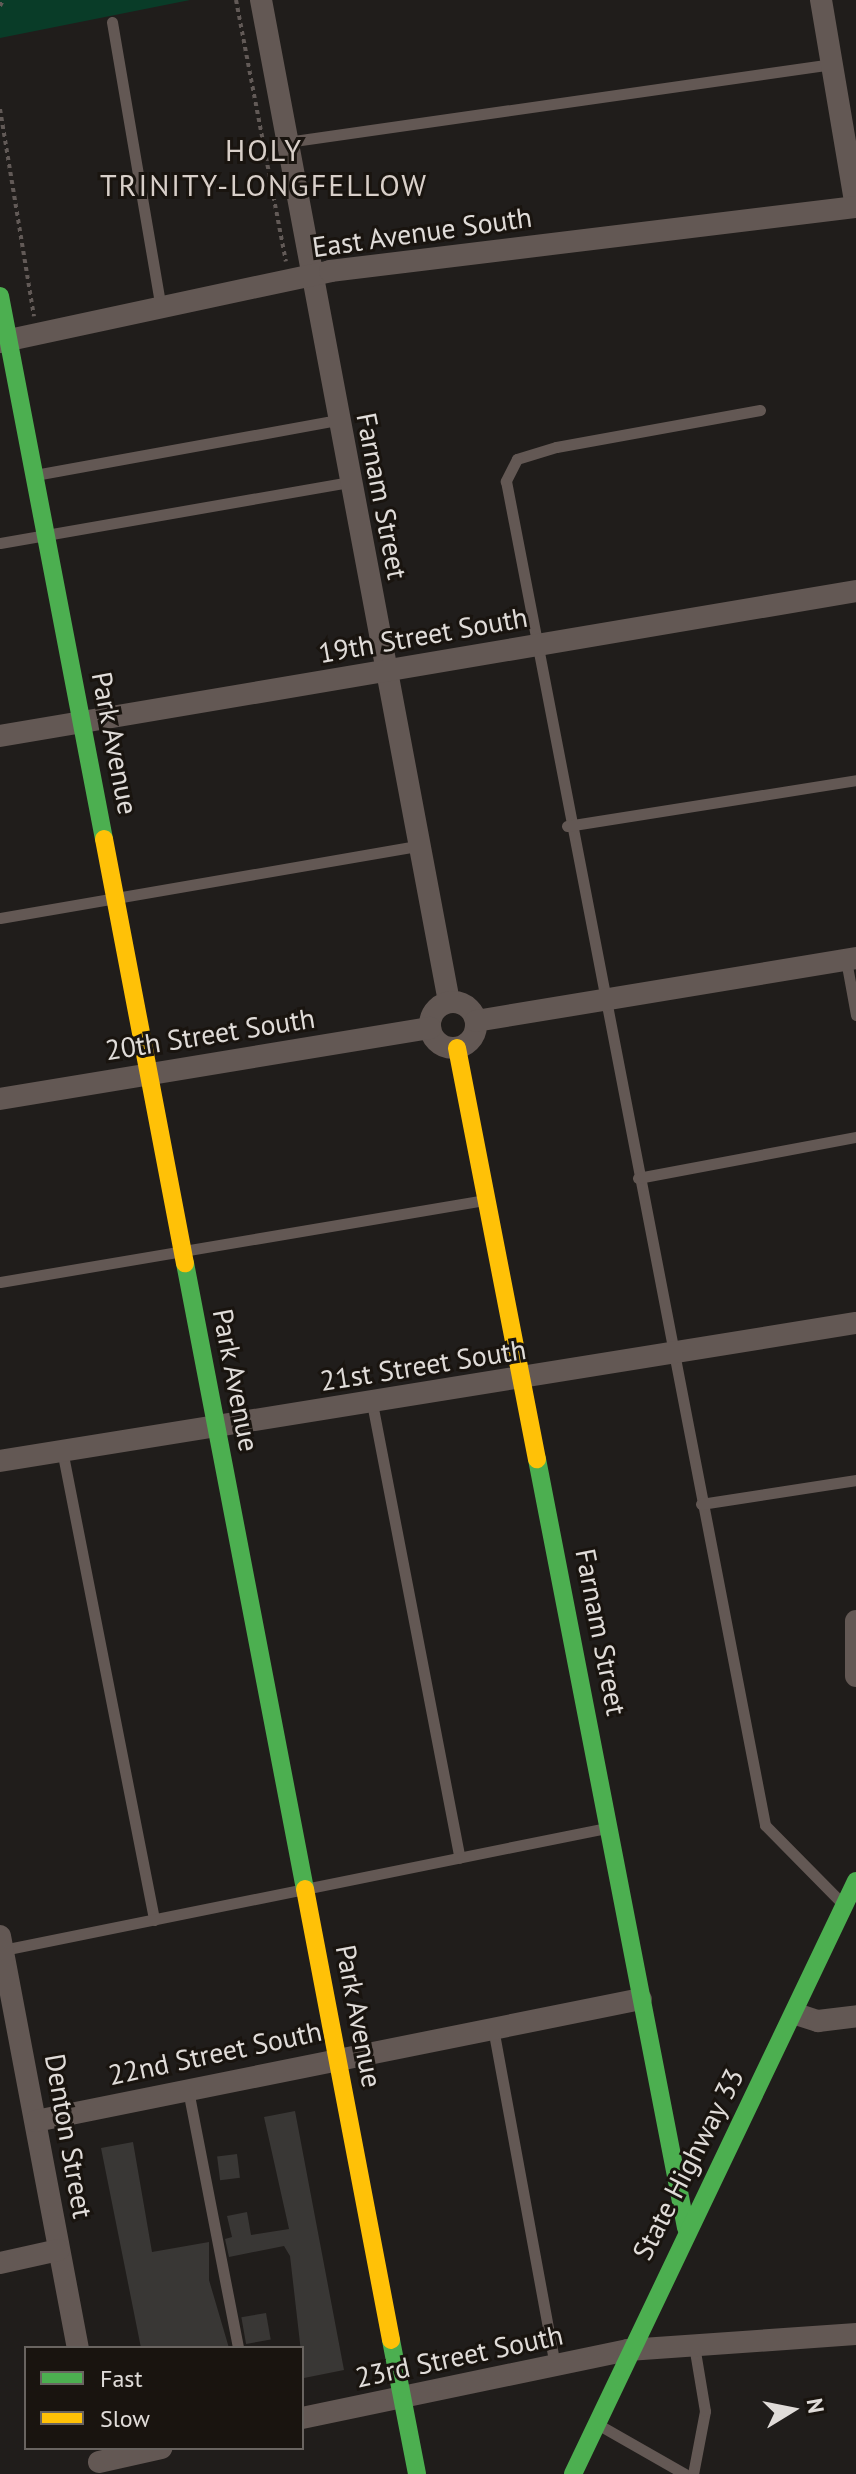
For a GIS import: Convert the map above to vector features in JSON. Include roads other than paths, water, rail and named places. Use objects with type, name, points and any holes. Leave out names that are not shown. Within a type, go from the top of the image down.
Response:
[{"type":"street","name":"Farnam Street","points":[[261,0],[287,142],[300,280],[338,420],[449,1002]]},
{"type":"street","points":[[821,0],[856,206]]},
{"type":"street","name":"East Avenue South","points":[[4,341],[300,280],[856,206]]},
{"type":"street","name":"Park Avenue","points":[[0,296],[4,341],[83,723],[417,2474]]},
{"type":"street","name":"19th Street South","points":[[0,736],[856,591]]},
{"type":"street","points":[[476,1021],[851,959]]},
{"type":"street","points":[[449,1002],[469,1008],[476,1021],[470,1041],[457,1048],[443,1046],[430,1028],[436,1008],[449,1002]]},
{"type":"street","name":"20th Street South","points":[[0,1099],[430,1028]]},
{"type":"street","name":"Farnam Street","points":[[457,1048],[686,2228]]},
{"type":"street","name":"21st Street South","points":[[0,1461],[216,1429],[856,1323]]},
{"type":"street","points":[[856,1621],[856,1676]]},
{"type":"street","name":"State Highway 33","points":[[573,2474],[686,2228],[796,2014],[856,1881]]},
{"type":"street","name":"Denton Street","points":[[1,1943],[78,2346]]},
{"type":"street","name":"22nd Street South","points":[[36,2121],[641,1999]]},
{"type":"street","points":[[796,2014],[818,2021],[856,2016]]},
{"type":"street","points":[[0,2263],[59,2250]]},
{"type":"street","name":"23rd Street South","points":[[304,2418],[403,2400],[628,2350],[856,2334]]},
{"type":"street","points":[[99,2461],[151,2450]]},
{"type":"lane","points":[[112,22],[161,309]]},
{"type":"lane","points":[[287,142],[832,64]]},
{"type":"lane","points":[[760,410],[517,459],[506,481],[567,826],[765,1825],[800,1868],[844,1905]]},
{"type":"lane","points":[[33,475],[338,420]]},
{"type":"lane","points":[[0,543],[349,482]]},
{"type":"lane","points":[[567,826],[856,780]]},
{"type":"lane","points":[[0,918],[417,846]]},
{"type":"lane","points":[[851,959],[856,1015]]},
{"type":"lane","points":[[638,1178],[856,1137]]},
{"type":"lane","points":[[0,1282],[487,1199]]},
{"type":"lane","points":[[372,1403],[460,1858]]},
{"type":"lane","points":[[62,1450],[154,1920]]},
{"type":"lane","points":[[701,1504],[856,1480]]},
{"type":"lane","points":[[1,1943],[154,1920],[608,1828]]},
{"type":"lane","points":[[493,2028],[555,2366]]},
{"type":"lane","points":[[188,2090],[238,2346]]},
{"type":"lane","points":[[693,2474],[705,2411],[694,2344]]},
{"type":"lane","points":[[596,2423],[685,2474]]},
{"type":"district","name":"HOLY TRINITY-LONGFELLOW","points":[[264,167]]}]
